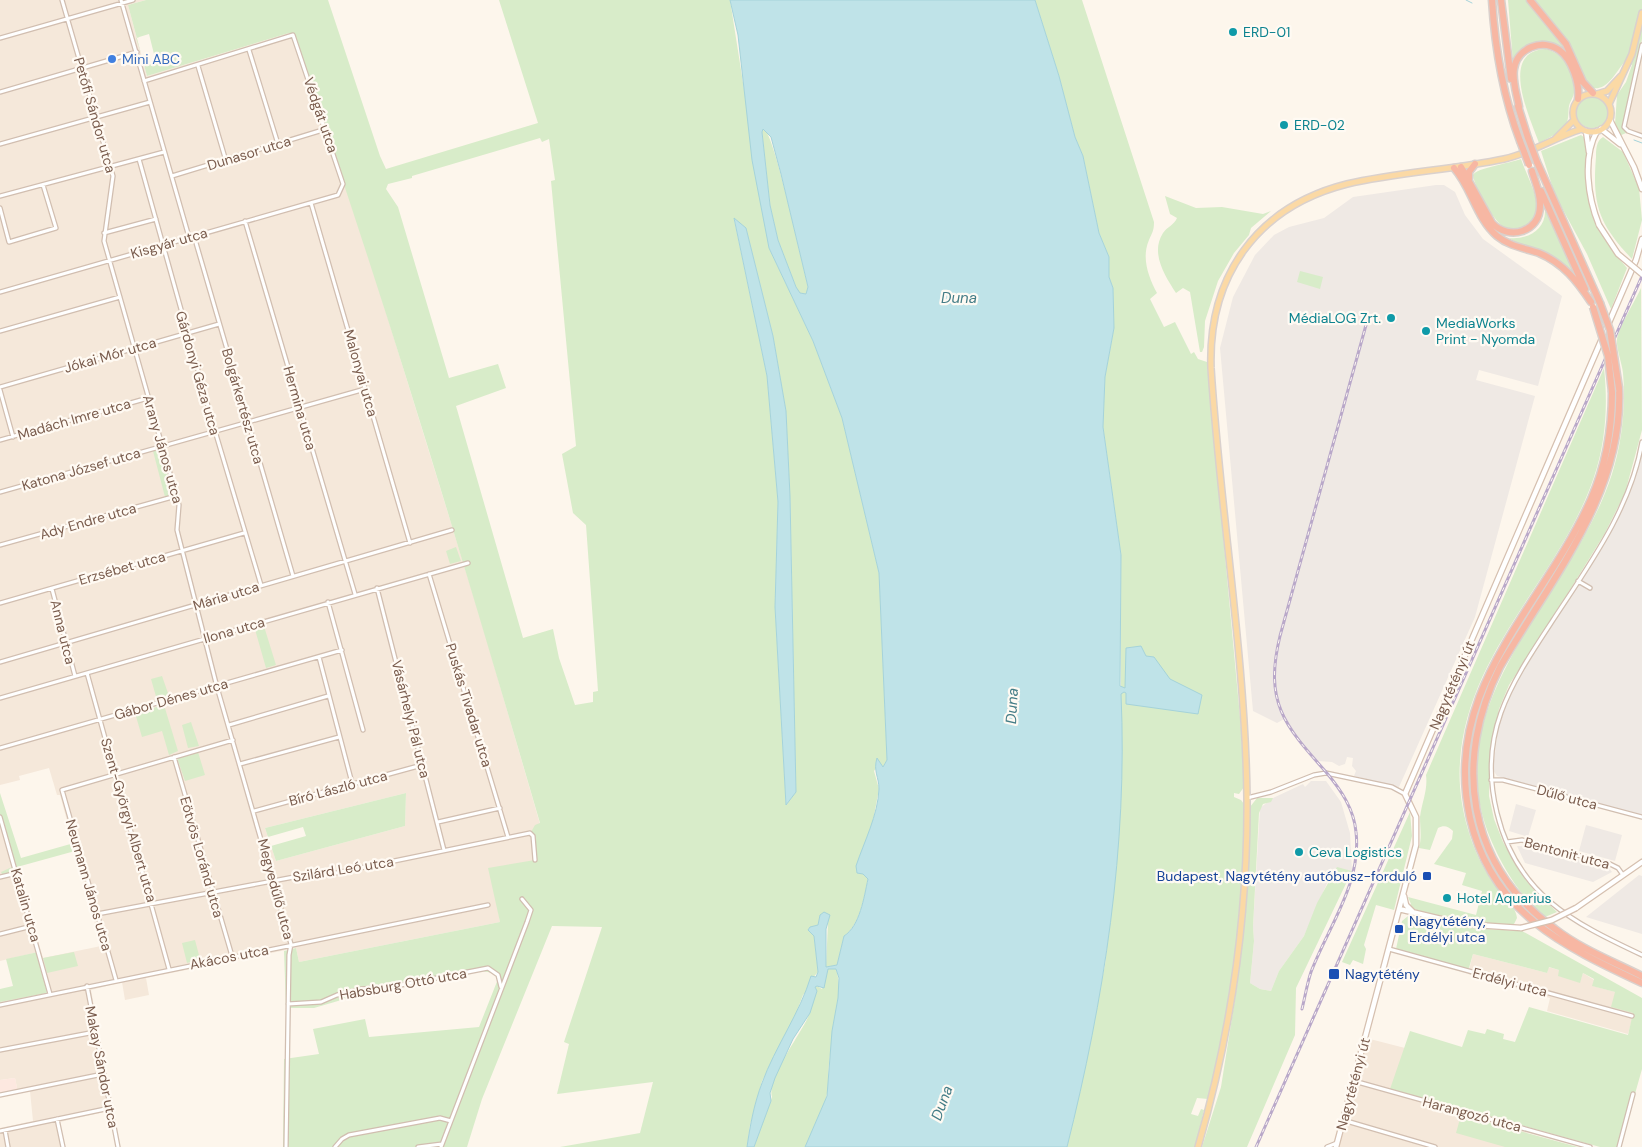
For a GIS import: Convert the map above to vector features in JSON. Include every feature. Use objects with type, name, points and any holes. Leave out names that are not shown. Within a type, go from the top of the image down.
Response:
[{"type":"highway","points":[[1492,0],[1503,84],[1520,141],[1592,305],[1608,356],[1612,392],[1607,448],[1591,499],[1502,650],[1477,699],[1466,746],[1466,786],[1472,825],[1482,852],[1496,880],[1517,907],[1560,942],[1642,983]]},
{"type":"highway","points":[[1502,0],[1508,63],[1528,138],[1610,330],[1620,388],[1616,440],[1602,489],[1584,525],[1494,679],[1478,722],[1472,771],[1476,805],[1489,848],[1503,875],[1522,900],[1564,936],[1642,976]]},
{"type":"highway","points":[[1530,0],[1566,44],[1583,82],[1595,93]]},
{"type":"highway","points":[[1519,107],[1514,75],[1515,64],[1523,52],[1537,45],[1555,48],[1567,58],[1578,86],[1578,99]]},
{"type":"highway","points":[[1469,180],[1469,172],[1475,164]]},
{"type":"highway","points":[[1457,167],[1469,180],[1494,225],[1506,232],[1516,233],[1531,227],[1540,213],[1540,202],[1531,168]]},
{"type":"highway","points":[[1457,167],[1461,178],[1494,234],[1510,244],[1557,262],[1572,275],[1592,305]]},
{"type":"main road","points":[[1609,104],[1626,68],[1640,30],[1642,14]]},
{"type":"main road","points":[[1626,68],[1608,91],[1578,99],[1573,109],[1574,120],[1584,130],[1590,158],[1590,193],[1599,225],[1618,254],[1642,274]]},
{"type":"main road","points":[[1595,93],[1609,104],[1611,110],[1610,120],[1634,167],[1642,189]]},
{"type":"main road","points":[[1551,142],[1574,120]]},
{"type":"main road","points":[[1590,158],[1599,130],[1610,120]]},
{"type":"main road","points":[[1198,1147],[1219,1065],[1236,975],[1245,887],[1247,798],[1239,667],[1211,380],[1210,334],[1216,306],[1226,279],[1239,256],[1255,237],[1289,208],[1311,196],[1347,184],[1517,156],[1584,130],[1599,130],[1623,147]]},
{"type":"main road","name":"Nagytétényi út","points":[[1337,1145],[1416,845],[1418,827],[1412,806],[1404,794],[1636,260],[1642,239]]},
{"type":"main road","points":[[1399,910],[1462,924],[1521,928],[1552,920],[1576,908],[1642,862]]},
{"type":"main road","points":[[1403,894],[1406,905],[1414,913]]},
{"type":"main road","points":[[1395,925],[1404,915],[1414,913]]},
{"type":"street","name":"Petőfi Sándor utca","points":[[62,0],[111,167],[113,182],[104,234],[109,260]]},
{"type":"street","points":[[0,38],[133,0]]},
{"type":"street","points":[[122,2],[189,237]]},
{"type":"street","name":"Védgát utca","points":[[249,50],[293,35],[343,184],[338,195]]},
{"type":"street","points":[[1642,45],[1624,128],[1642,136]]},
{"type":"street","points":[[144,80],[249,50],[278,144]]},
{"type":"street","points":[[0,92],[137,52]]},
{"type":"street","points":[[198,66],[226,161]]},
{"type":"street","points":[[1636,69],[1642,70]]},
{"type":"street","points":[[0,144],[150,102]]},
{"type":"street","name":"Dunasor utca","points":[[171,176],[226,161],[326,129]]},
{"type":"street","points":[[0,196],[164,152]]},
{"type":"street","name":"Gárdonyi Géza utca","points":[[139,159],[187,334],[244,533],[261,585]]},
{"type":"street","points":[[0,208],[9,242],[56,228],[44,185]]},
{"type":"street","name":"Kisgyár utca","points":[[0,292],[338,195]]},
{"type":"street","name":"Malonyai utca","points":[[311,203],[410,543]]},
{"type":"street","points":[[104,234],[156,219]]},
{"type":"street","name":"Hermina utca","points":[[245,221],[355,594]]},
{"type":"street","name":"Bolgárkertész utca","points":[[194,236],[293,576]]},
{"type":"street","name":"Arany János utca","points":[[109,260],[180,510],[178,530],[206,638]]},
{"type":"street","points":[[0,331],[120,297]]},
{"type":"street","name":"Jókai Mór utca","points":[[0,388],[219,324]]},
{"type":"street","points":[[0,388],[13,437]]},
{"type":"street","name":"Katona József utca","points":[[0,492],[365,389]]},
{"type":"street","name":"Madách Imre utca","points":[[0,440],[148,398]]},
{"type":"street","points":[[1642,442],[1635,471],[1621,509],[1510,688],[1496,728],[1491,762],[1491,780],[1499,822],[1514,858],[1530,882],[1560,912],[1585,928],[1642,955]]},
{"type":"street","name":"Ady Endre utca","points":[[0,546],[176,496]]},
{"type":"street","name":"Mária utca","points":[[0,662],[452,530]]},
{"type":"street","name":"Erzsébet utca","points":[[0,603],[244,533]]},
{"type":"street","name":"Ilona utca","points":[[0,698],[355,594],[468,564]]},
{"type":"street","name":"Puskás Tivadar utca","points":[[429,574],[508,837]]},
{"type":"street","points":[[1578,581],[1590,588]]},
{"type":"street","name":"Anna utca","points":[[52,588],[74,676]]},
{"type":"street","name":"Vásárhelyi Pál utca","points":[[377,588],[444,850]]},
{"type":"street","points":[[328,602],[363,730]]},
{"type":"street","name":"Megyedűlő utca","points":[[206,638],[217,687],[292,944],[289,955],[286,1147]]},
{"type":"street","name":"Gábor Dénes utca","points":[[0,748],[342,650]]},
{"type":"street","points":[[318,657],[352,783]]},
{"type":"street","name":"Szent-Györgyi Albert utca","points":[[87,673],[152,902],[169,969]]},
{"type":"street","points":[[229,725],[328,696]]},
{"type":"street","points":[[240,764],[339,737]]},
{"type":"street","points":[[116,773],[233,740]]},
{"type":"street","name":"Eötvös Loránd utca","points":[[174,757],[232,956]]},
{"type":"street","name":"Bíró László utca","points":[[254,811],[422,765]]},
{"type":"street","name":"Neumann János utca","points":[[116,773],[62,790],[116,980]]},
{"type":"street","points":[[1247,798],[1271,792],[1314,775],[1326,773],[1392,787],[1404,794]]},
{"type":"street","name":"Dűlő utca","points":[[1491,780],[1503,780],[1642,817]]},
{"type":"street","points":[[438,822],[500,808]]},
{"type":"street","name":"Katalin utca","points":[[0,817],[50,994]]},
{"type":"street","name":"Szilárd Leó utca","points":[[97,914],[274,880],[320,873],[332,874],[530,833],[533,836],[535,860]]},
{"type":"street","name":"Bentonit utca","points":[[1507,842],[1522,840],[1610,864],[1618,868],[1623,874]]},
{"type":"street","points":[[0,877],[17,873]]},
{"type":"street","points":[[418,1147],[442,1145],[531,910],[522,899]]},
{"type":"street","name":"Akácos utca","points":[[0,1005],[488,905]]},
{"type":"street","points":[[0,934],[32,926]]},
{"type":"street","name":"Erdélyi utca","points":[[1389,949],[1632,1016]]},
{"type":"street","name":"Habsburg Ottó utca","points":[[288,1004],[321,1002],[337,995],[396,986],[488,968],[496,972],[500,978],[500,993]]},
{"type":"street","name":"Makay Sándor utca","points":[[87,986],[118,1147]]},
{"type":"street","points":[[0,1050],[95,1032]]},
{"type":"street","points":[[0,1095],[103,1074]]},
{"type":"street","name":"Harangozó utca","points":[[1354,1081],[1590,1147]]},
{"type":"street","points":[[1618,1147],[1633,1094]]},
{"type":"street","points":[[0,1131],[110,1108]]},
{"type":"street","points":[[335,1147],[342,1139],[349,1135],[440,1118],[452,1121]]},
{"type":"street","points":[[58,1119],[63,1147]]},
{"type":"street","points":[[1344,1120],[1435,1147]]},
{"type":"street","points":[[5,1130],[8,1147]]},
{"type":"street","points":[[1327,1147],[1337,1145]]},
{"type":"shaded area","points":[[0,0],[146,0],[128,5],[147,76],[289,33],[293,35],[351,199],[480,617],[540,824],[534,838],[536,860],[497,904],[500,922],[299,962],[296,948],[146,978],[149,995],[125,1000],[122,982],[91,990],[113,1110],[60,1122],[65,1147],[0,1147],[0,1128],[33,1121],[30,1091],[18,1093],[15,1078],[0,1080],[0,1002],[47,993],[38,952],[0,961],[0,823],[12,868],[2,872],[15,871],[17,867],[43,958],[101,946],[60,795],[57,795],[49,768],[19,776],[20,780],[0,785]],"holes":[[[406,793],[405,826],[276,861],[265,828]]]},
{"type":"shaded area","points":[[1642,39],[1642,139],[1626,133],[1622,127]]},
{"type":"shaded area","points":[[1444,185],[1455,192],[1465,215],[1483,239],[1562,296],[1538,386],[1479,370],[1476,380],[1535,396],[1475,617],[1399,787],[1354,776],[1356,771],[1352,766],[1353,758],[1347,757],[1345,764],[1339,766],[1332,762],[1318,761],[1295,735],[1286,718],[1277,723],[1253,711],[1220,348],[1233,297],[1255,255],[1274,235],[1289,227],[1324,218],[1353,197]]},
{"type":"shaded area","points":[[1642,452],[1642,815],[1497,776],[1493,770],[1498,728],[1513,687],[1610,533],[1628,497]]},
{"type":"shaded area","points":[[1311,781],[1326,781],[1341,802],[1350,833],[1352,871],[1337,868],[1328,881],[1304,936],[1279,971],[1271,991],[1260,989],[1250,983],[1254,941],[1253,927],[1260,808],[1273,798],[1303,784],[1305,787]]},
{"type":"shaded area","points":[[1516,804],[1536,810],[1528,837],[1509,831]]},
{"type":"shaded area","points":[[1586,825],[1622,835],[1615,861],[1579,851]]},
{"type":"shaded area","points":[[1517,846],[1534,847],[1609,868],[1612,872],[1593,882],[1525,863]]},
{"type":"shaded area","points":[[1639,875],[1642,876],[1642,934],[1586,917]]},
{"type":"shaded area","points":[[1473,954],[1547,973],[1548,967],[1559,970],[1580,982],[1583,973],[1594,980],[1593,986],[1615,992],[1634,1013],[1628,1034],[1547,1011],[1550,998],[1468,974]]},
{"type":"shaded area","points":[[1366,1038],[1405,1048],[1390,1091],[1528,1130],[1518,1147],[1336,1147]]},
{"type":"shaded area","points":[[15,1078],[18,1093],[0,1097],[0,1080]]},
{"type":"green space","points":[[146,0],[328,0],[386,169],[538,123],[499,0],[730,0],[769,248],[813,341],[842,418],[879,573],[887,760],[883,767],[879,764],[874,771],[879,789],[863,874],[868,879],[858,918],[844,936],[837,965],[826,967],[828,922],[820,915],[818,925],[810,927],[808,930],[814,936],[818,972],[810,981],[809,989],[803,995],[792,1024],[762,1081],[750,1125],[747,1147],[560,1147],[640,1133],[653,1082],[557,1094],[569,1044],[564,1042],[602,927],[552,926],[482,1099],[467,1147],[283,1147],[284,1059],[319,1054],[313,1029],[365,1019],[369,1037],[479,1027],[498,979],[493,973],[482,971],[379,989],[314,1008],[286,1008],[284,951],[296,948],[299,962],[500,922],[488,868],[535,860],[534,838],[531,832],[535,825],[540,823],[482,625],[391,329],[293,35],[289,33],[147,76],[141,53],[145,66],[156,62],[149,34],[137,38],[128,5]],"holes":[[[540,138],[542,142],[549,139],[555,180],[551,181],[576,446],[562,454],[573,513],[586,525],[598,691],[593,692],[593,702],[575,705],[559,658],[553,629],[523,638],[456,406],[506,388],[498,364],[449,378],[398,207],[386,189],[388,184],[412,178],[412,176]],[[734,219],[746,228],[773,336],[786,411],[790,496],[796,792],[786,805],[775,607],[778,502],[767,376]]]},
{"type":"green space","points":[[1035,0],[1082,0],[1154,222],[1147,247],[1146,261],[1151,281],[1157,293],[1150,299],[1164,327],[1175,322],[1191,354],[1194,352],[1198,359],[1207,362],[1241,728],[1244,787],[1239,794],[1234,793],[1234,797],[1241,800],[1244,804],[1243,874],[1231,993],[1221,1046],[1208,1099],[1197,1098],[1191,1114],[1198,1116],[1201,1109],[1204,1110],[1195,1147],[1067,1147],[1105,965],[1116,858],[1121,774],[1121,555],[1103,427],[1105,377],[1114,328],[1113,288],[1109,277],[1109,257],[1099,233],[1083,156],[1075,137],[1059,76]]},
{"type":"green space","points":[[1508,0],[1527,0],[1568,53],[1552,43],[1538,41],[1526,48],[1513,62]]},
{"type":"green space","points":[[1532,0],[1642,0],[1642,39],[1623,123],[1626,133],[1619,136],[1615,124],[1617,95],[1626,82],[1632,65],[1625,61],[1605,85],[1595,88],[1589,87],[1569,45]]},
{"type":"green space","points":[[1546,49],[1558,55],[1567,65],[1573,78],[1574,92],[1565,126],[1539,143],[1525,103],[1520,73],[1523,61],[1532,53]]},
{"type":"green space","points":[[1592,96],[1598,97],[1603,101],[1607,106],[1607,118],[1603,123],[1598,127],[1592,128],[1586,127],[1581,123],[1577,118],[1576,112],[1577,106],[1581,101],[1586,97]]},
{"type":"green space","points":[[764,129],[775,153],[788,202],[808,287],[806,294],[800,293],[796,287],[778,240],[770,205],[762,132]]},
{"type":"green space","points":[[1581,135],[1585,138],[1591,207],[1602,235],[1627,268],[1611,309],[1587,254],[1555,195],[1541,151]]},
{"type":"green space","points":[[1603,137],[1623,152],[1639,188],[1642,220],[1632,259],[1605,224],[1597,201],[1595,188],[1596,149]]},
{"type":"green space","points":[[1521,159],[1537,202],[1537,210],[1533,221],[1519,229],[1512,230],[1502,226],[1491,213],[1477,188],[1473,175],[1480,170]]},
{"type":"green space","points":[[1165,196],[1196,208],[1222,207],[1263,214],[1271,211],[1251,228],[1249,235],[1234,253],[1218,281],[1205,321],[1204,347],[1202,352],[1200,352],[1190,292],[1183,288],[1176,293],[1160,264],[1158,256],[1159,241],[1163,233],[1177,218],[1170,214]]},
{"type":"green space","points":[[1545,210],[1574,273],[1549,254],[1517,243],[1509,238],[1522,237],[1534,232],[1542,223]]},
{"type":"green space","points":[[1300,271],[1323,277],[1320,289],[1297,282]]},
{"type":"green space","points":[[1641,288],[1642,430],[1625,493],[1605,533],[1509,685],[1499,709],[1490,752],[1489,796],[1494,819],[1503,842],[1521,874],[1535,891],[1557,912],[1545,917],[1521,892],[1501,861],[1491,840],[1478,789],[1480,741],[1493,695],[1515,651],[1593,519],[1612,474],[1621,437],[1624,398],[1623,373],[1617,339]]},
{"type":"green space","points":[[1604,368],[1605,422],[1601,450],[1594,477],[1579,514],[1560,548],[1497,649],[1479,684],[1466,722],[1460,762],[1460,792],[1466,822],[1476,852],[1490,878],[1510,903],[1517,918],[1514,924],[1475,923],[1413,909],[1409,906],[1411,904],[1408,897],[1476,915],[1482,891],[1462,885],[1466,873],[1434,864],[1452,839],[1453,831],[1446,826],[1438,828],[1430,850],[1419,848],[1421,836],[1420,817],[1426,791],[1426,775]]},
{"type":"green space","points":[[161,448],[174,493],[165,497],[153,451]]},
{"type":"green space","points":[[456,547],[461,561],[450,564],[446,551]]},
{"type":"green space","points":[[263,623],[276,665],[266,668],[254,626]]},
{"type":"green space","points":[[162,676],[169,696],[157,700],[151,679]]},
{"type":"green space","points":[[164,705],[178,751],[169,755],[162,731],[142,737],[135,713]]},
{"type":"green space","points":[[191,722],[199,746],[188,748],[182,725]]},
{"type":"green space","points":[[198,752],[205,775],[185,781],[177,758]]},
{"type":"green space","points":[[0,793],[21,858],[74,843],[75,851],[17,867],[14,873],[2,874],[1,872],[12,867],[0,823]]},
{"type":"green space","points":[[406,793],[405,826],[276,861],[271,846],[306,836],[303,827],[268,837],[265,828]]},
{"type":"green space","points":[[1257,798],[1273,798],[1271,802],[1263,804],[1259,813],[1253,927],[1254,941],[1250,983],[1260,989],[1271,991],[1279,971],[1304,936],[1317,903],[1337,867],[1352,871],[1296,988],[1295,1035],[1247,1147],[1202,1147],[1221,1087],[1237,986],[1247,893],[1250,807]]},
{"type":"green space","points":[[1410,812],[1412,836],[1394,910],[1376,905],[1364,945],[1366,949],[1363,964],[1353,960],[1350,965],[1342,962]]},
{"type":"green space","points":[[1408,916],[1468,928],[1522,931],[1642,998],[1642,1069],[1620,1147],[1600,1147],[1390,1089],[1410,1031],[1462,1047],[1468,1030],[1485,1034],[1487,1029],[1504,1034],[1503,1039],[1515,1042],[1529,1007],[1628,1035],[1633,1013],[1611,1007],[1615,992],[1592,986],[1594,979],[1583,973],[1580,983],[1558,976],[1559,970],[1549,967],[1547,973],[1473,954],[1469,968],[1464,968],[1396,949],[1402,921]]},
{"type":"green space","points":[[195,940],[200,959],[187,963],[182,943]]},
{"type":"green space","points":[[38,952],[47,993],[0,1002],[0,989],[13,986],[6,959]]},
{"type":"green space","points":[[74,952],[78,966],[47,973],[43,958]]},
{"type":"green space","points":[[828,969],[836,969],[839,1003],[829,1063],[827,1094],[820,1117],[805,1147],[754,1147],[772,1097],[774,1079],[808,1017],[817,992],[815,987],[817,986],[822,989]]},
{"type":"green space","points":[[1461,1115],[1578,1147],[1505,1147],[1456,1133]]},
{"type":"water","name":"Duna","points":[[730,0],[1035,0],[1059,76],[1075,137],[1083,156],[1099,233],[1109,257],[1109,277],[1113,288],[1114,328],[1105,377],[1103,427],[1121,555],[1120,686],[1125,688],[1126,648],[1141,646],[1146,656],[1154,657],[1170,679],[1202,695],[1198,714],[1126,704],[1126,693],[1121,694],[1121,808],[1117,865],[1102,979],[1092,1036],[1067,1147],[805,1147],[827,1096],[832,1031],[838,998],[839,978],[836,969],[828,969],[824,988],[815,987],[817,991],[810,1013],[793,1039],[775,1078],[770,1093],[771,1101],[754,1147],[747,1147],[759,1091],[767,1070],[801,1003],[811,976],[816,977],[818,972],[814,936],[808,930],[810,927],[818,925],[820,915],[824,912],[830,915],[826,929],[826,967],[837,965],[844,936],[858,918],[868,879],[863,874],[857,873],[856,866],[878,799],[877,758],[883,767],[887,760],[879,573],[842,418],[813,341],[769,248],[752,160],[738,35]],"holes":[[[763,129],[771,137],[808,287],[806,294],[800,293],[796,287],[778,240],[770,205]]]},
{"type":"water","points":[[734,218],[746,228],[773,336],[786,411],[790,496],[796,792],[786,805],[775,607],[778,502],[767,376]]},
{"type":"waterway","points":[[1466,0],[1472,3]]},
{"type":"waterway","points":[[1634,140],[1642,143]]},
{"type":"railway","points":[[1256,1147],[1642,276]]},
{"type":"railway","points":[[1302,1009],[1311,972],[1349,887],[1354,869],[1356,832],[1353,815],[1342,793],[1299,740],[1281,711],[1276,696],[1276,659],[1280,636],[1366,325]]},
{"type":"place","name":"ERD-01","points":[[1233,32]]},
{"type":"place","name":"Mini ABC","points":[[112,59]]},
{"type":"place","name":"ERD-02","points":[[1284,125]]},
{"type":"place","name":"MédiaLOG Zrt.","points":[[1391,318]]},
{"type":"place","name":"MediaWorks Print - Nyomda","points":[[1426,331]]},
{"type":"place","name":"Ceva Logistics","points":[[1299,852]]},
{"type":"place","name":"Budapest, Nagytétény autóbusz-forduló","points":[[1427,876]]},
{"type":"place","name":"Hotel Aquarius","points":[[1447,898]]},
{"type":"place","name":"Nagytétény, Erdélyi utca","points":[[1399,929]]},
{"type":"place","name":"Nagytétény","points":[[1334,974]]}]
